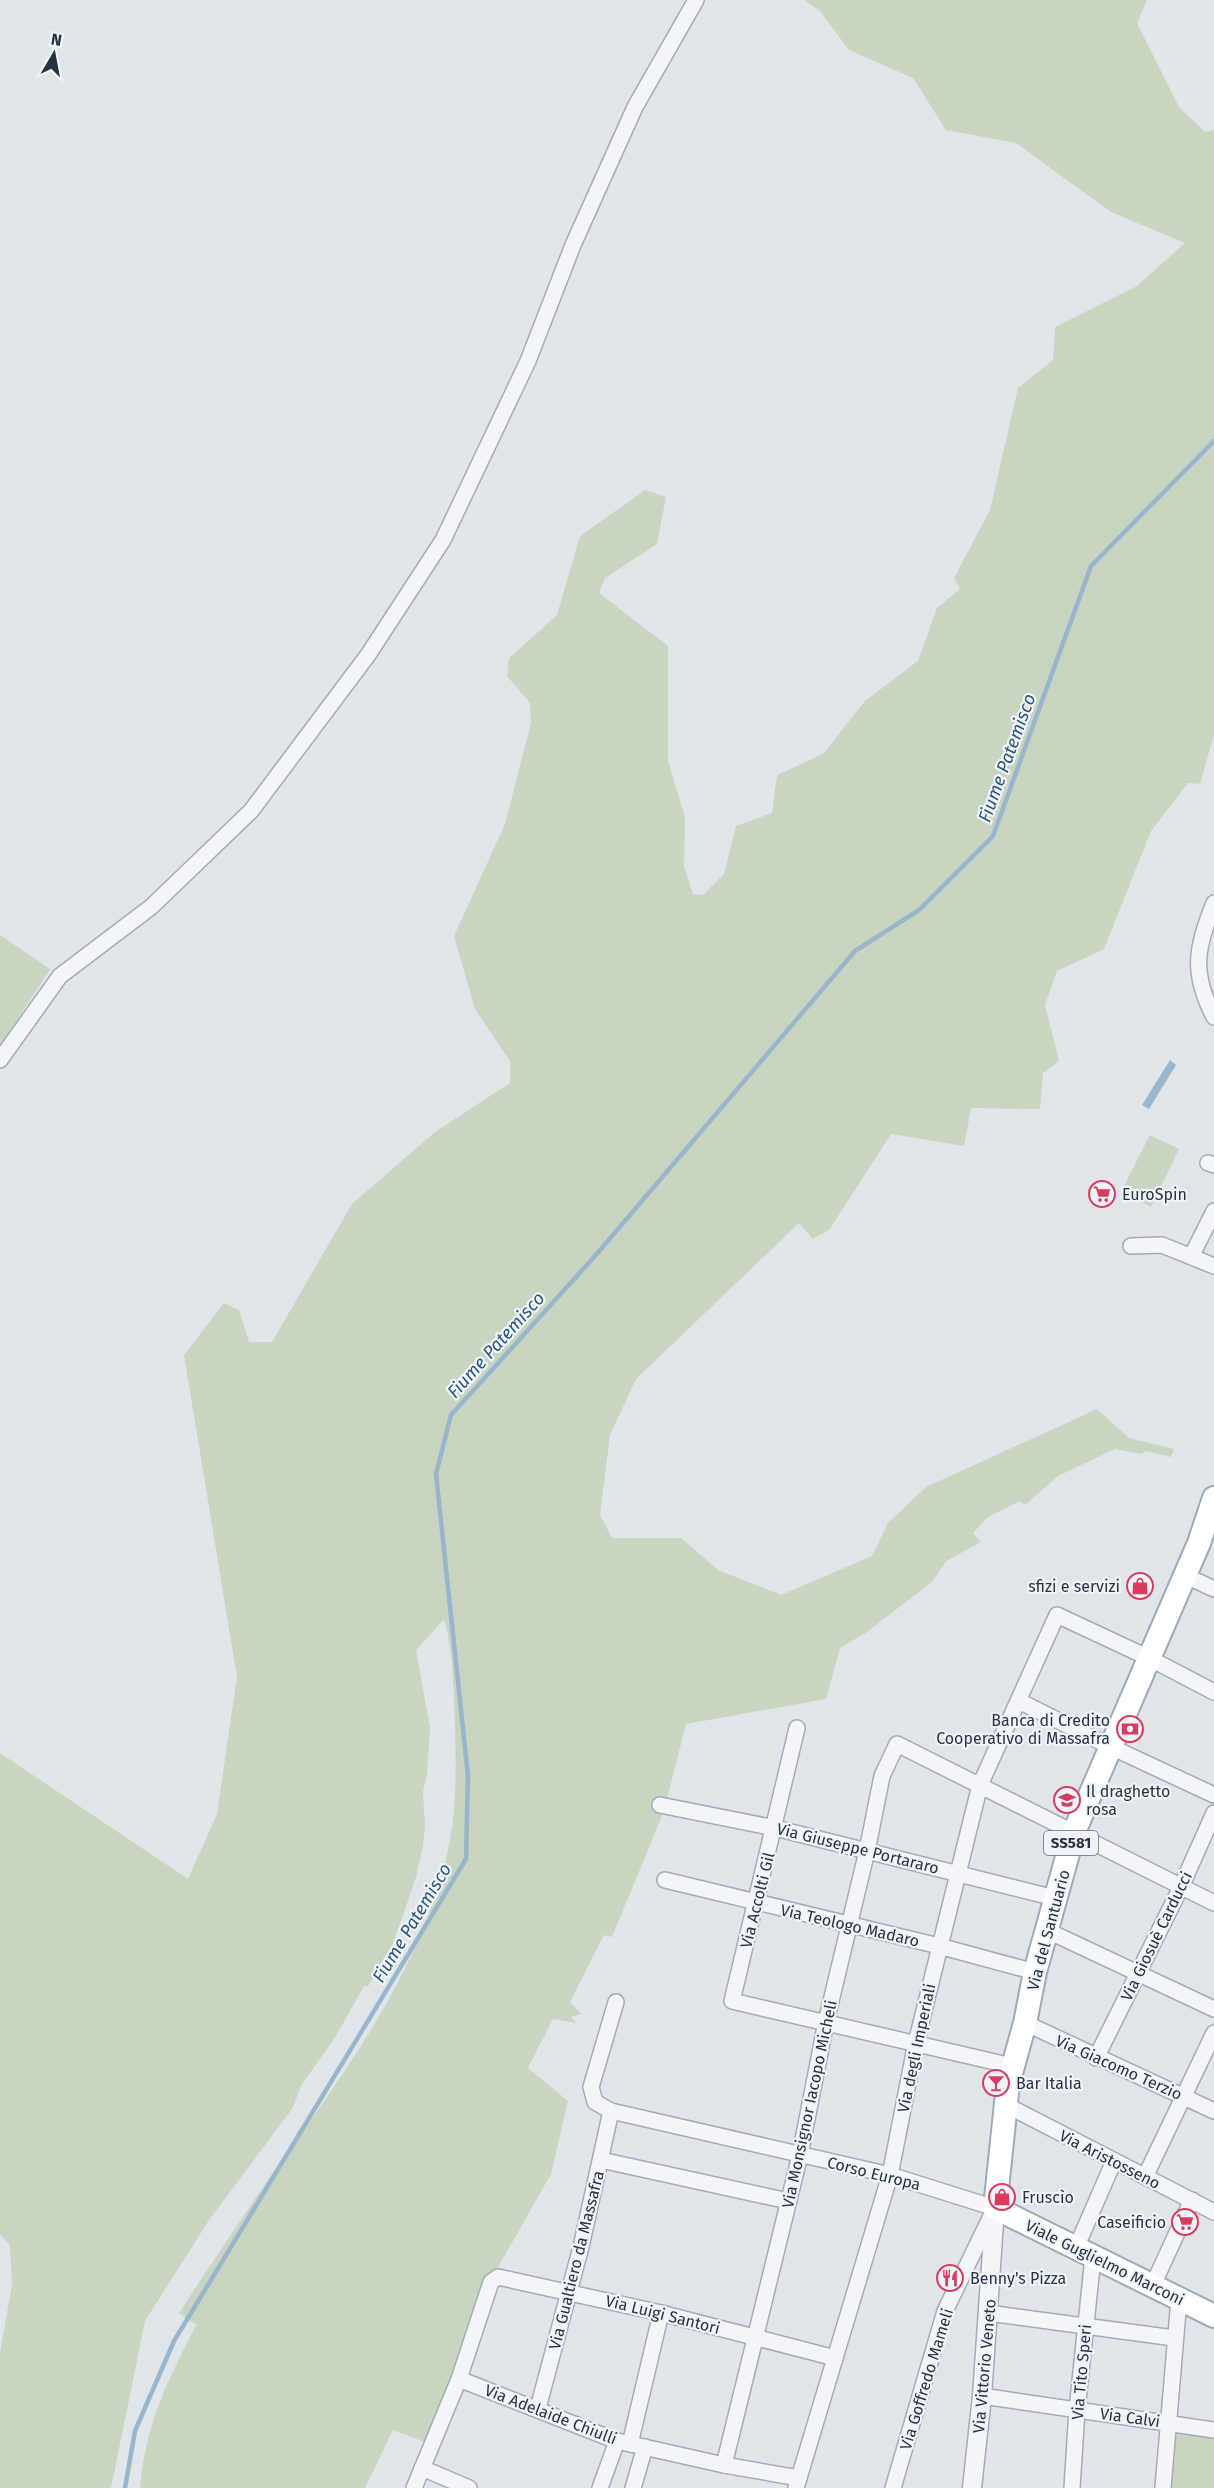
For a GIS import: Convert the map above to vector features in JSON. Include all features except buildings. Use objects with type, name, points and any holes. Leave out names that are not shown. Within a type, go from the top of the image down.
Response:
[{"type":"main road","name":"Via del Santuario","points":[[995,2208],[1005,2105],[1012,2066],[1025,2023],[1046,1930],[1074,1832],[1184,1575],[1206,1538],[1214,1497]]},
{"type":"main road","name":"Viale Guglielmo Marconi","points":[[995,2208],[1214,2316]]},
{"type":"street","points":[[0,1060],[60,976],[151,907],[251,811],[368,655],[443,540],[528,361],[573,245],[634,107],[696,0]]},
{"type":"street","points":[[1214,903],[1202,933],[1197,959],[1206,1001],[1214,1017]]},
{"type":"street","points":[[1191,1256],[1214,1211]]},
{"type":"street","points":[[1131,1246],[1162,1245],[1214,1266]]},
{"type":"street","points":[[1184,1575],[1214,1589]]},
{"type":"street","name":"Via degli Imperiali","points":[[798,2483],[890,2175],[916,2043],[980,1785],[1057,1615],[1149,1658]]},
{"type":"street","points":[[1149,1658],[1214,1692]]},
{"type":"street","points":[[1019,1701],[1214,1795]]},
{"type":"street","name":"Via Accolti Gil","points":[[797,1728],[732,2001],[826,2022]]},
{"type":"street","name":"Via Monsignor Iacopo Micheli","points":[[724,2465],[800,2155],[826,2022],[867,1851],[882,1776],[897,1744],[980,1785]]},
{"type":"street","points":[[980,1785],[1214,1903]]},
{"type":"street","name":"Via Giuseppe Portararo","points":[[660,1805],[775,1828],[1055,1898]]},
{"type":"street","name":"Via Giosuè Carducci","points":[[1096,2058],[1181,1887],[1214,1813]]},
{"type":"street","name":"Via Teologo Madaro","points":[[665,1880],[939,1946],[1035,1972]]},
{"type":"street","points":[[1046,1930],[1214,2009]]},
{"type":"street","points":[[611,2111],[595,2103],[591,2087],[616,2002]]},
{"type":"street","points":[[826,2022],[1012,2066]]},
{"type":"street","name":"Via Giacomo Terzio","points":[[1025,2023],[1214,2111]]},
{"type":"street","points":[[1145,2177],[1214,2033]]},
{"type":"street","name":"Via Aristosseno","points":[[1005,2105],[1214,2212]]},
{"type":"street","name":"Corso Europa","points":[[611,2111],[890,2175],[995,2208]]},
{"type":"street","name":"Via Gualtiero da Massafra","points":[[538,2408],[569,2291],[611,2111]]},
{"type":"street","points":[[601,2160],[788,2201]]},
{"type":"street","name":"Via Tito Speri","points":[[1072,2488],[1085,2327],[1084,2252],[1114,2161]]},
{"type":"street","points":[[1153,2285],[1192,2200]]},
{"type":"street","name":"Via Vittorio Veneto","points":[[972,2488],[982,2396],[995,2208]]},
{"type":"street","name":"Via Goffredo Mameli","points":[[893,2488],[945,2311],[995,2208]]},
{"type":"street","name":"Via Luigi Santori","points":[[459,2379],[491,2282],[498,2277],[661,2313],[836,2358]]},
{"type":"street","points":[[1163,2488],[1179,2299]]},
{"type":"street","points":[[633,2488],[631,2444],[661,2313]]},
{"type":"street","points":[[988,2313],[1174,2338]]},
{"type":"street","points":[[414,2488],[459,2379]]},
{"type":"street","name":"Via Adelaide Chiulli","points":[[459,2379],[631,2444],[798,2483]]},
{"type":"street","name":"Via Calvi","points":[[982,2396],[1214,2430]]},
{"type":"street","points":[[600,2488],[631,2444]]},
{"type":"street","points":[[422,2469],[469,2488]]},
{"type":"green space","points":[[804,0],[1147,0],[1137,23],[1179,107],[1205,132],[1214,130],[1214,734],[1200,784],[1188,783],[1151,831],[1104,949],[1057,971],[1045,1005],[1059,1061],[1043,1073],[1040,1109],[971,1108],[964,1146],[891,1134],[829,1230],[813,1239],[799,1223],[636,1379],[610,1435],[600,1515],[612,1538],[681,1538],[718,1570],[781,1595],[872,1556],[888,1523],[926,1487],[1097,1409],[1129,1438],[1174,1449],[1171,1457],[1146,1451],[1141,1454],[1115,1449],[1058,1476],[1025,1505],[1020,1501],[988,1517],[973,1533],[981,1542],[946,1561],[933,1581],[867,1632],[840,1648],[826,1699],[686,1724],[664,1811],[612,1937],[604,1935],[570,2002],[581,2014],[571,2017],[576,2023],[553,2019],[528,2068],[568,2101],[551,2174],[486,2288],[425,2442],[393,2430],[365,2488],[140,2488],[147,2443],[159,2404],[196,2325],[179,2313],[258,2194],[353,2059],[402,1975],[422,1931],[438,1886],[450,1840],[456,1783],[452,1672],[444,1619],[416,1650],[430,1728],[427,1774],[423,1792],[425,1827],[416,1877],[389,1953],[368,1986],[364,1986],[336,2036],[302,2084],[292,2109],[209,2220],[145,2321],[111,2488],[0,2488],[0,2353],[12,2285],[10,2246],[0,2234],[0,1753],[188,1879],[217,1814],[237,1677],[184,1355],[224,1303],[239,1310],[249,1342],[272,1342],[352,1204],[435,1132],[510,1083],[510,1061],[475,1009],[454,936],[505,824],[531,723],[530,703],[507,676],[509,658],[557,615],[580,536],[645,490],[666,497],[657,544],[605,578],[599,593],[668,646],[668,761],[685,817],[684,867],[693,894],[703,895],[724,874],[736,826],[772,813],[777,775],[823,754],[865,701],[918,661],[937,608],[960,589],[954,578],[990,510],[1018,388],[1053,360],[1055,327],[1137,286],[1185,243],[1111,212],[1016,143],[946,130],[913,78],[849,50],[820,11]]},
{"type":"green space","points":[[0,935],[50,969],[0,1047]]},
{"type":"green space","points":[[1150,1135],[1179,1149],[1151,1207],[1121,1192]]},
{"type":"green space","points":[[1175,2433],[1214,2438],[1214,2488],[1169,2488]]},
{"type":"water","points":[[1170,1060],[1176,1065],[1149,1109],[1142,1105]]},
{"type":"waterway","name":"Fiume Patemisco","points":[[125,2488],[135,2431],[174,2341],[466,1859],[468,1776],[436,1474],[451,1415],[595,1256],[855,951],[919,910],[993,836],[1091,566],[1214,441]]},
{"type":"place","name":"EuroSpin","points":[[1102,1194]]},
{"type":"place","name":"sfizi e servizi","points":[[1140,1586]]},
{"type":"place","name":"Banca di Credito Cooperativo di Massafra","points":[[1130,1729]]},
{"type":"place","name":"Il draghetto rosa","points":[[1067,1800]]},
{"type":"place","name":"Bar Italia","points":[[996,2083]]},
{"type":"place","name":"Fruscìo","points":[[1002,2197]]},
{"type":"place","name":"Caseificio","points":[[1185,2222]]},
{"type":"place","name":"Benny's Pizza","points":[[950,2278]]}]
